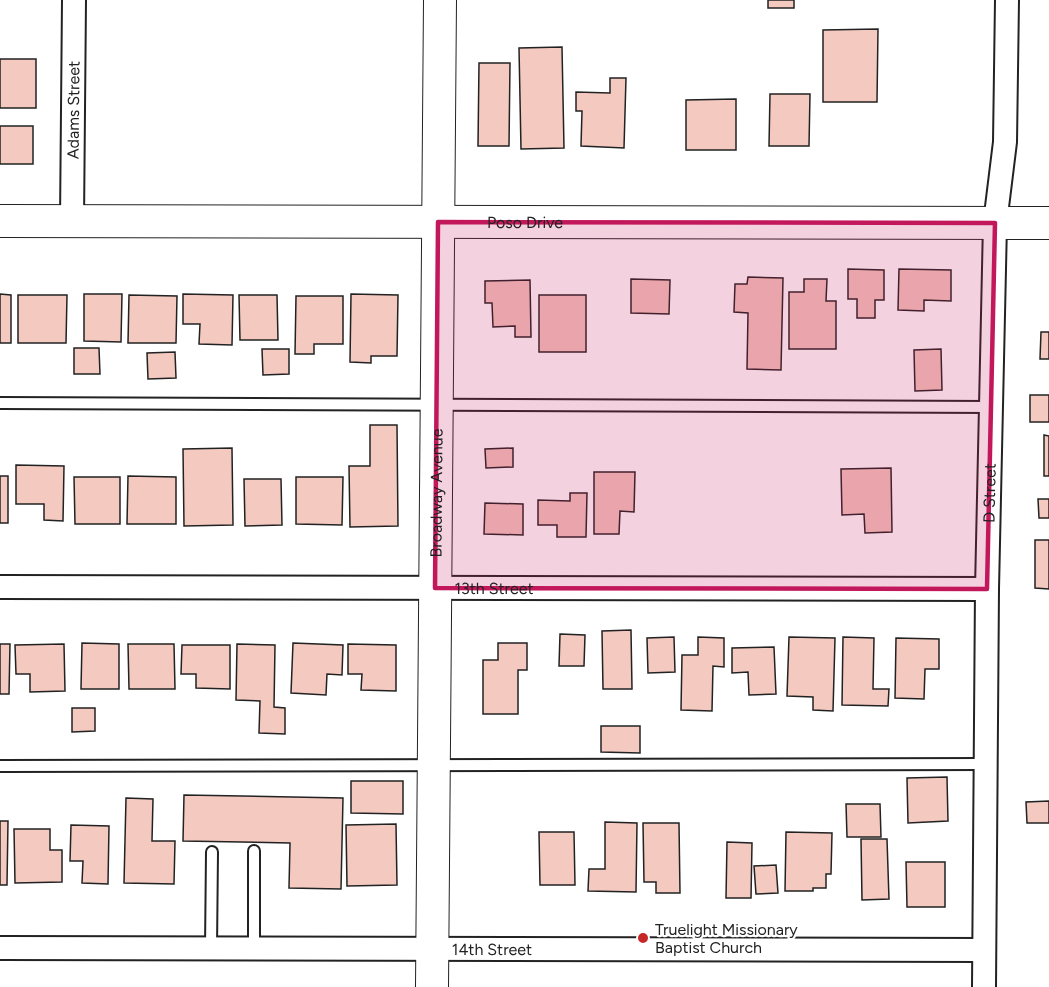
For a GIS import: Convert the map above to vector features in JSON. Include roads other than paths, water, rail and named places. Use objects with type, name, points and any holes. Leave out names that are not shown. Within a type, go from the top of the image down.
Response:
[{"type":"main road","name":"Broadway Avenue","points":[[432,987],[440,0]]},
{"type":"main road","name":"Poso Drive","points":[[0,220],[1049,223]]},
{"type":"street","name":"Adams Street","points":[[72,221],[74,0]]},
{"type":"street","name":"D Street","points":[[984,987],[987,589],[995,223],[1005,142],[1007,0]]},
{"type":"street","name":"13th Street","points":[[0,587],[987,589]]},
{"type":"street","name":"14th Street","points":[[0,948],[984,950]]},
{"type":"lane","points":[[0,403],[991,407]]},
{"type":"lane","points":[[0,766],[985,764]]},
{"type":"lane","points":[[254,851],[254,948]]},
{"type":"lane","points":[[211,948],[212,852]]},
{"type":"place","name":"Truelight Missionary Baptist Church","points":[[643,938]]}]
